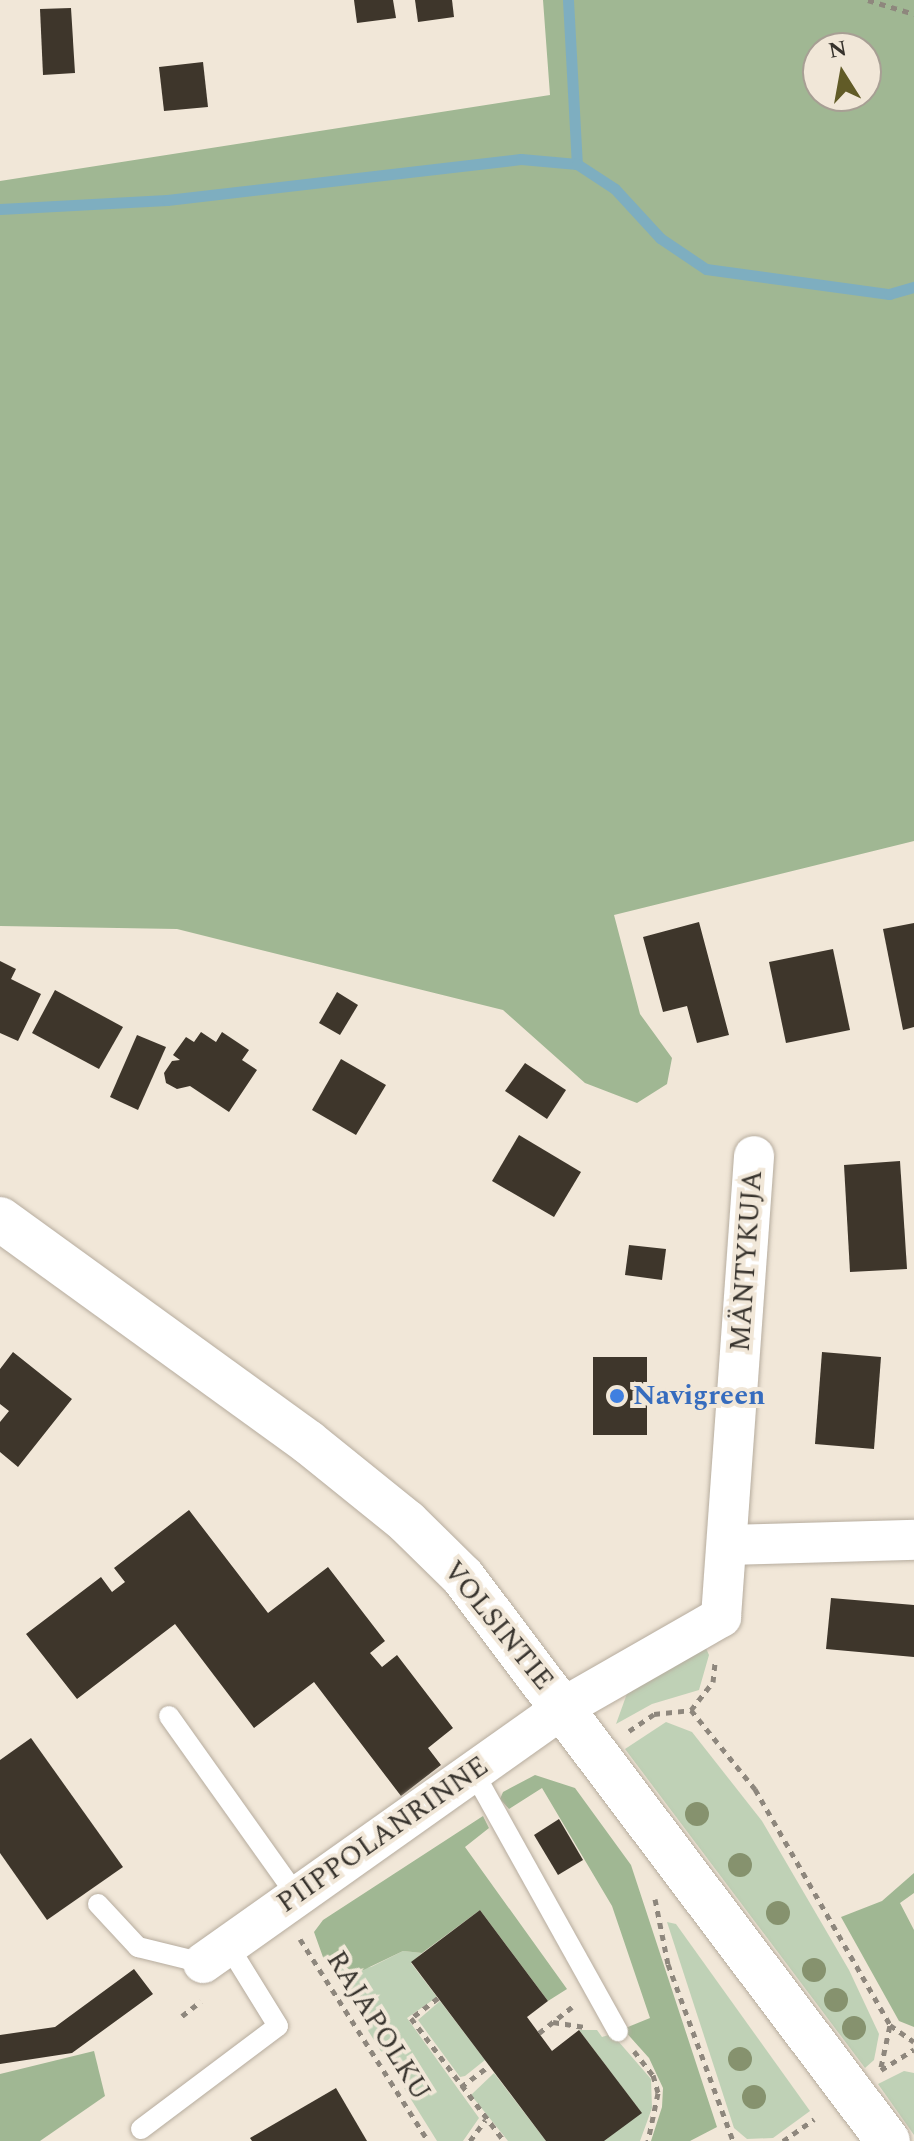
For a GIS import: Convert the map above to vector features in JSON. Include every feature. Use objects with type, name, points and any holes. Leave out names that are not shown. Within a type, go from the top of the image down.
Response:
[{"type":"street","name":"MÄNTYKUJA","points":[[564,1707],[721,1617],[730,1545],[754,1156]]},
{"type":"street","name":"VOLSINTIE","points":[[0,1219],[308,1442],[407,1522],[463,1577],[599,1753],[888,2141]]},
{"type":"street","points":[[730,1545],[914,1540]]},
{"type":"street","name":"PIIPPOLANRINNE","points":[[225,1959],[296,1914],[473,1771],[564,1707]]},
{"type":"lane","points":[[169,1716],[296,1914]]},
{"type":"lane","points":[[473,1771],[618,2031]]},
{"type":"lane","points":[[98,1904],[138,1947],[225,1959],[278,2026],[141,2129]]},
{"type":"path","points":[[868,0],[914,14]]},
{"type":"path","points":[[599,1753],[654,1714],[691,1710],[755,1789],[890,2025],[914,2042]]},
{"type":"path","points":[[653,1888],[668,1964],[733,2141]]},
{"type":"path","name":"RAJAPOLKU","points":[[296,1914],[428,2141]]},
{"type":"path","points":[[182,2016],[225,1959]]},
{"type":"path","points":[[539,2033],[594,1989]]},
{"type":"path","points":[[438,1998],[411,2018],[485,2120],[504,2141]]},
{"type":"path","points":[[880,2070],[890,2025]]},
{"type":"path","points":[[618,2031],[653,2075],[658,2093],[648,2141]]},
{"type":"path","points":[[871,2076],[914,2049]]},
{"type":"path","points":[[461,2087],[489,2066]]},
{"type":"path","points":[[783,2141],[814,2119]]},
{"type":"path","points":[[470,2141],[485,2120]]},
{"type":"green space","points":[[543,0],[914,0],[914,841],[614,915],[640,1014],[672,1058],[667,1084],[637,1103],[585,1083],[503,1010],[177,929],[0,926],[0,181],[550,95]]},
{"type":"green space","points":[[705,1646],[709,1655],[699,1690],[652,1704],[616,1724],[629,1688]]},
{"type":"green space","points":[[666,1722],[692,1732],[762,1821],[849,1970],[879,2034],[874,2060],[865,2068],[625,1749]]},
{"type":"green space","points":[[535,1775],[575,1788],[631,1865],[717,2127],[690,2141],[651,2141],[662,2107],[663,2088],[649,2058],[623,2029],[650,2018],[612,1906],[542,1788],[509,1809],[500,1799],[503,1792]]},
{"type":"green space","points":[[483,1816],[489,1828],[465,1847],[567,1989],[548,2001],[480,1910],[422,1953],[403,1951],[355,1974],[332,1956],[324,1960],[314,1932],[323,1920]]},
{"type":"green space","points":[[914,1873],[914,1893],[900,1903],[914,1930],[914,2027],[899,2021],[841,1917],[882,1901]]},
{"type":"green space","points":[[667,1922],[676,1924],[810,2111],[773,2138],[747,2139],[734,2128]]},
{"type":"green space","points":[[403,1951],[422,1953],[411,1963],[437,1997],[407,2018],[479,2118],[463,2141],[437,2141],[324,1960],[331,1956],[345,1971],[371,1967]]},
{"type":"green space","points":[[440,2001],[485,2060],[465,2076],[460,2077],[418,2020]]},
{"type":"green space","points":[[579,2030],[597,2030],[602,2037],[612,2034],[651,2079],[652,2108],[640,2141],[604,2141],[641,2112]]},
{"type":"green space","points":[[94,2051],[105,2096],[40,2141],[0,2141],[0,2074]]},
{"type":"green space","points":[[904,2071],[914,2073],[914,2135],[878,2084]]},
{"type":"green space","points":[[494,2073],[546,2141],[508,2141],[471,2095]]},
{"type":"building","points":[[354,0],[393,0],[396,18],[357,23]]},
{"type":"building","points":[[415,0],[452,0],[454,17],[418,22]]},
{"type":"building","points":[[71,8],[75,73],[43,75],[40,9]]},
{"type":"building","points":[[203,62],[208,107],[164,111],[159,67]]},
{"type":"building","points":[[699,922],[729,1035],[697,1043],[687,1006],[663,1012],[643,937]]},
{"type":"building","points":[[914,923],[914,1027],[903,1030],[883,929]]},
{"type":"building","points":[[833,949],[850,1030],[786,1043],[769,962]]},
{"type":"building","points":[[0,961],[16,969],[11,979],[41,994],[18,1041],[0,1033]]},
{"type":"building","points":[[55,990],[123,1027],[99,1069],[32,1033]]},
{"type":"building","points":[[337,992],[358,1005],[340,1035],[319,1023]]},
{"type":"building","points":[[201,1032],[216,1042],[222,1032],[249,1050],[242,1060],[257,1070],[229,1112],[190,1086],[177,1089],[166,1083],[164,1073],[172,1061],[180,1060],[173,1055],[186,1037],[194,1042]]},
{"type":"building","points":[[137,1035],[166,1047],[138,1110],[110,1097]]},
{"type":"building","points":[[341,1059],[386,1085],[356,1135],[312,1110]]},
{"type":"building","points":[[525,1063],[566,1090],[547,1119],[505,1091]]},
{"type":"building","points":[[519,1135],[581,1172],[554,1217],[492,1181]]},
{"type":"building","points":[[900,1161],[907,1269],[850,1272],[844,1165]]},
{"type":"building","points":[[629,1245],[666,1249],[662,1280],[625,1275]]},
{"type":"building","points":[[13,1352],[72,1399],[18,1467],[0,1452],[0,1422],[9,1411],[0,1404],[0,1369]]},
{"type":"building","points":[[822,1352],[881,1357],[874,1449],[815,1444]]},
{"type":"building","points":[[593,1357],[647,1357],[647,1435],[593,1435]]},
{"type":"building","points":[[189,1510],[268,1613],[328,1567],[385,1641],[370,1653],[382,1667],[397,1655],[453,1728],[428,1748],[441,1765],[401,1796],[314,1682],[254,1728],[175,1624],[77,1699],[26,1634],[101,1577],[112,1592],[125,1582],[114,1568]]},
{"type":"building","points":[[831,1598],[914,1605],[914,1657],[826,1649]]},
{"type":"building","points":[[31,1738],[123,1867],[47,1920],[0,1853],[0,1760]]},
{"type":"building","points":[[559,1819],[583,1860],[558,1875],[534,1835]]},
{"type":"building","points":[[480,1910],[548,2001],[527,2017],[552,2051],[579,2030],[642,2113],[604,2141],[546,2141],[411,1962]]},
{"type":"building","points":[[134,1969],[153,1994],[72,2053],[0,2064],[0,2035],[55,2027]]},
{"type":"building","points":[[336,2088],[367,2141],[252,2141],[250,2138]]},
{"type":"waterway","points":[[568,0],[577,164]]},
{"type":"waterway","points":[[0,209],[167,200],[521,159],[577,164],[615,189],[660,238],[706,269],[889,294],[914,287]]},
{"type":"place","name":"Navigreen","points":[[617,1396]]}]
